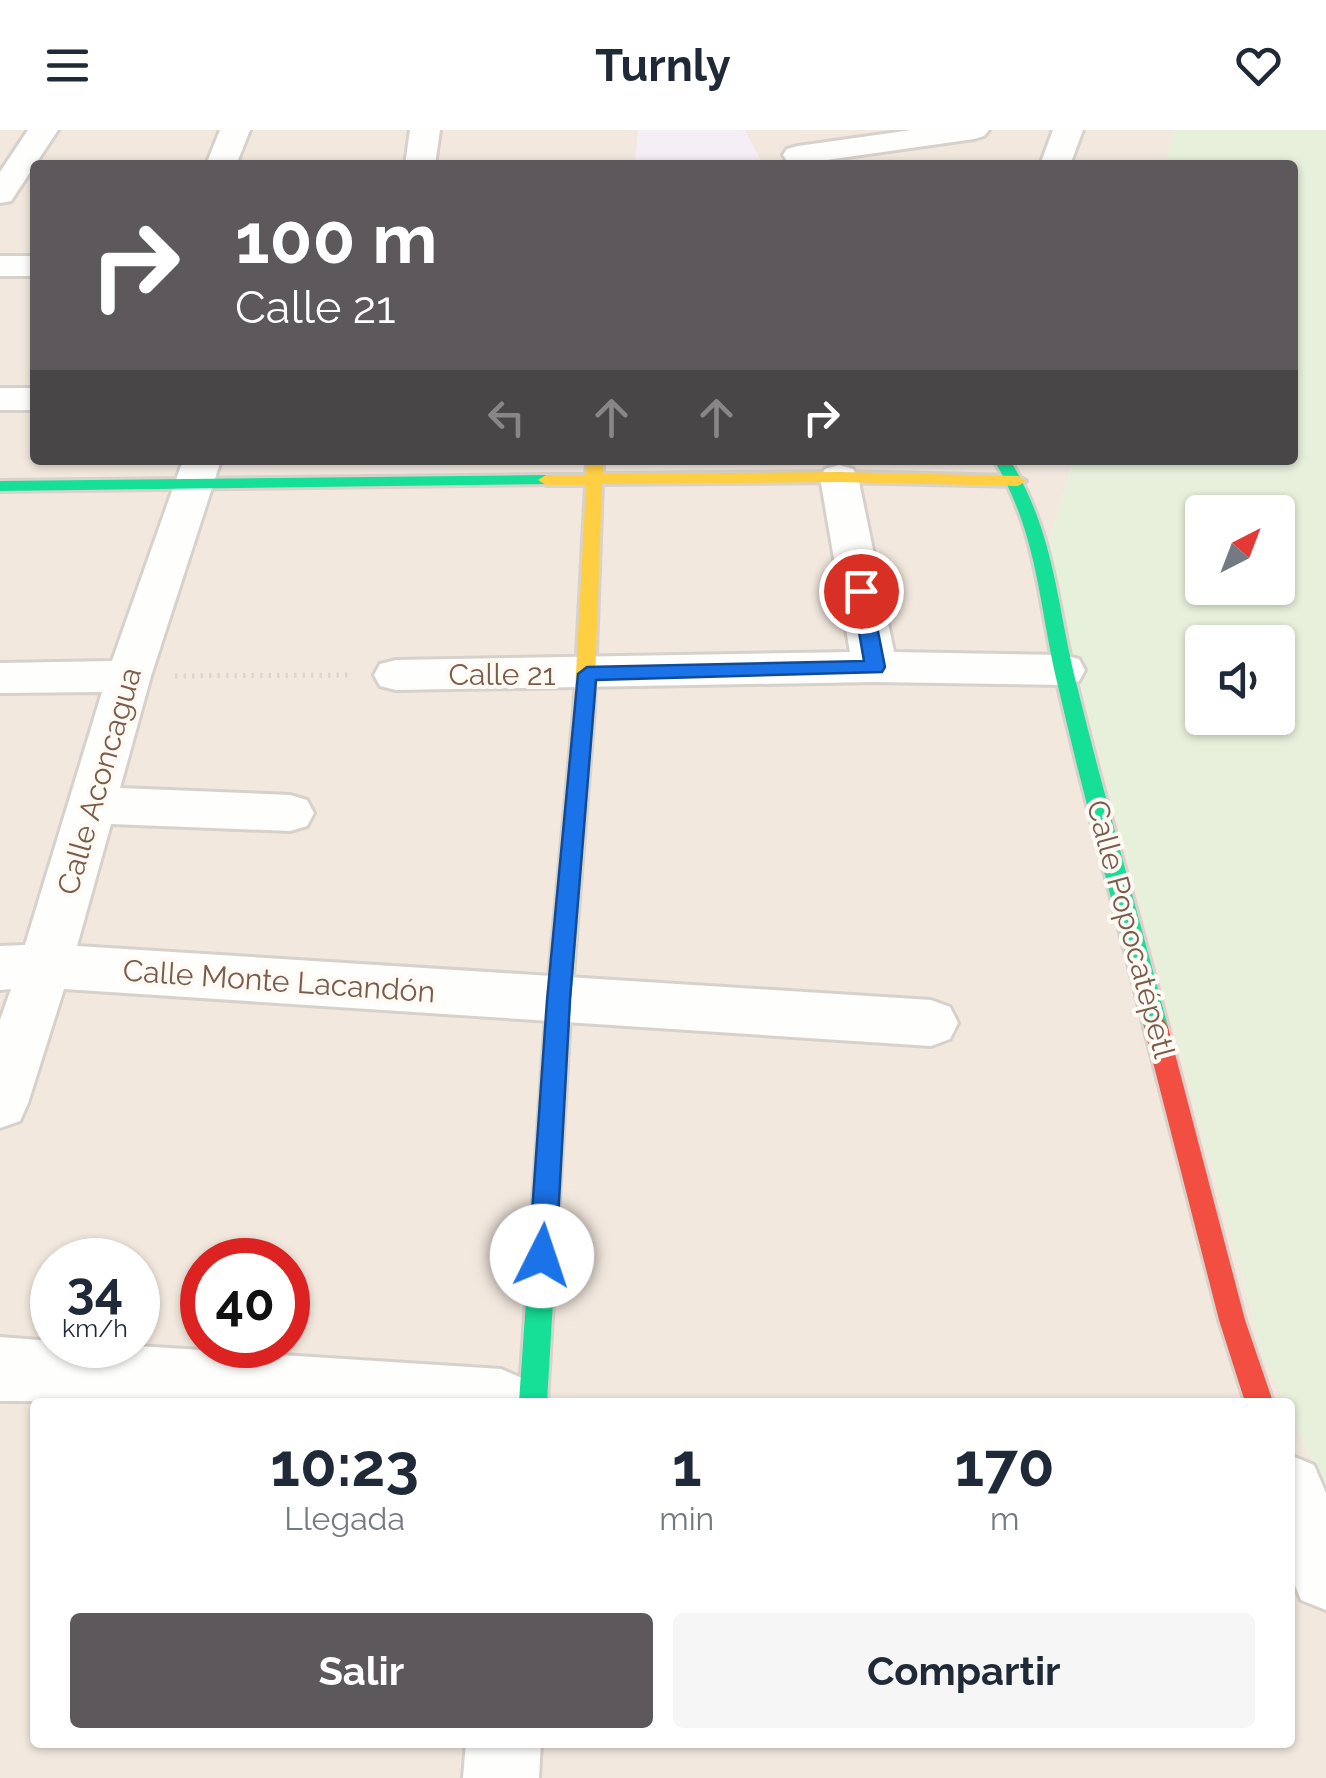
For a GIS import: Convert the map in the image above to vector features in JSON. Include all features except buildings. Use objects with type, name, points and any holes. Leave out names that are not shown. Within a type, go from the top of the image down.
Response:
[{"type":"street","points":[[223,160],[235,130]]},
{"type":"street","points":[[421,160],[425,130]]},
{"type":"street","points":[[796,150],[974,130]]},
{"type":"street","points":[[1057,160],[1068,130]]},
{"type":"street","points":[[0,140],[41,134]]},
{"type":"street","points":[[0,194],[41,134]]},
{"type":"street","points":[[0,266],[30,266]]},
{"type":"street","points":[[0,398],[30,399]]},
{"type":"street","name":"Calle Popocatépetl","points":[[1006,465],[1018,481],[1044,535],[1064,670],[1232,1320],[1259,1398]]},
{"type":"street","points":[[0,486],[198,472],[594,470],[1018,481]]},
{"type":"street","points":[[533,1398],[558,1000],[587,674],[594,470]]},
{"type":"street","name":"Calle Aconcagua","points":[[0,1103],[22,967],[91,805],[129,676],[198,472]]},
{"type":"street","points":[[839,477],[875,667]]},
{"type":"street","name":"Calle 21","points":[[396,675],[875,667],[1064,670]]},
{"type":"street","points":[[0,678],[129,676]]},
{"type":"street","points":[[91,805],[290,813]]},
{"type":"street","name":"Calle Monte Lacandón","points":[[22,967],[931,1023]]},
{"type":"street","points":[[0,1369],[440,1398]]},
{"type":"street","points":[[1295,1501],[1326,1575]]},
{"type":"street","points":[[501,1778],[504,1748]]},
{"type":"path","points":[[129,676],[396,675]]},
{"type":"shaded area","points":[[0,130],[1175,130],[1166,160],[30,160],[30,465],[1072,465],[1045,555],[1264,1357],[1283,1398],[30,1398],[30,1748],[1295,1748],[1295,1424],[1326,1490],[1326,1778],[0,1778]]},
{"type":"shaded area","points":[[638,130],[745,130],[760,160],[635,160]]},
{"type":"green space","points":[[1175,130],[1326,130],[1326,1490],[1295,1424],[1295,1398],[1283,1398],[1264,1357],[1045,555],[1072,465],[1298,465],[1298,160],[1166,160]]},
{"type":"traffic: fast","points":[[1005,465],[1040,543],[1067,685],[1156,1027]]},
{"type":"traffic: fast","points":[[0,486],[546,480]]},
{"type":"traffic: fast","points":[[533,1398],[559,1000],[584,711]]},
{"type":"traffic: slow","points":[[584,711],[595,465]]},
{"type":"traffic: slow","points":[[546,480],[839,477],[1018,481]]},
{"type":"traffic: jam","points":[[1156,1027],[1232,1320],[1258,1398]]},
{"type":"route","points":[[542,1256],[558,1000],[587,674],[875,667],[861,591]]}]
